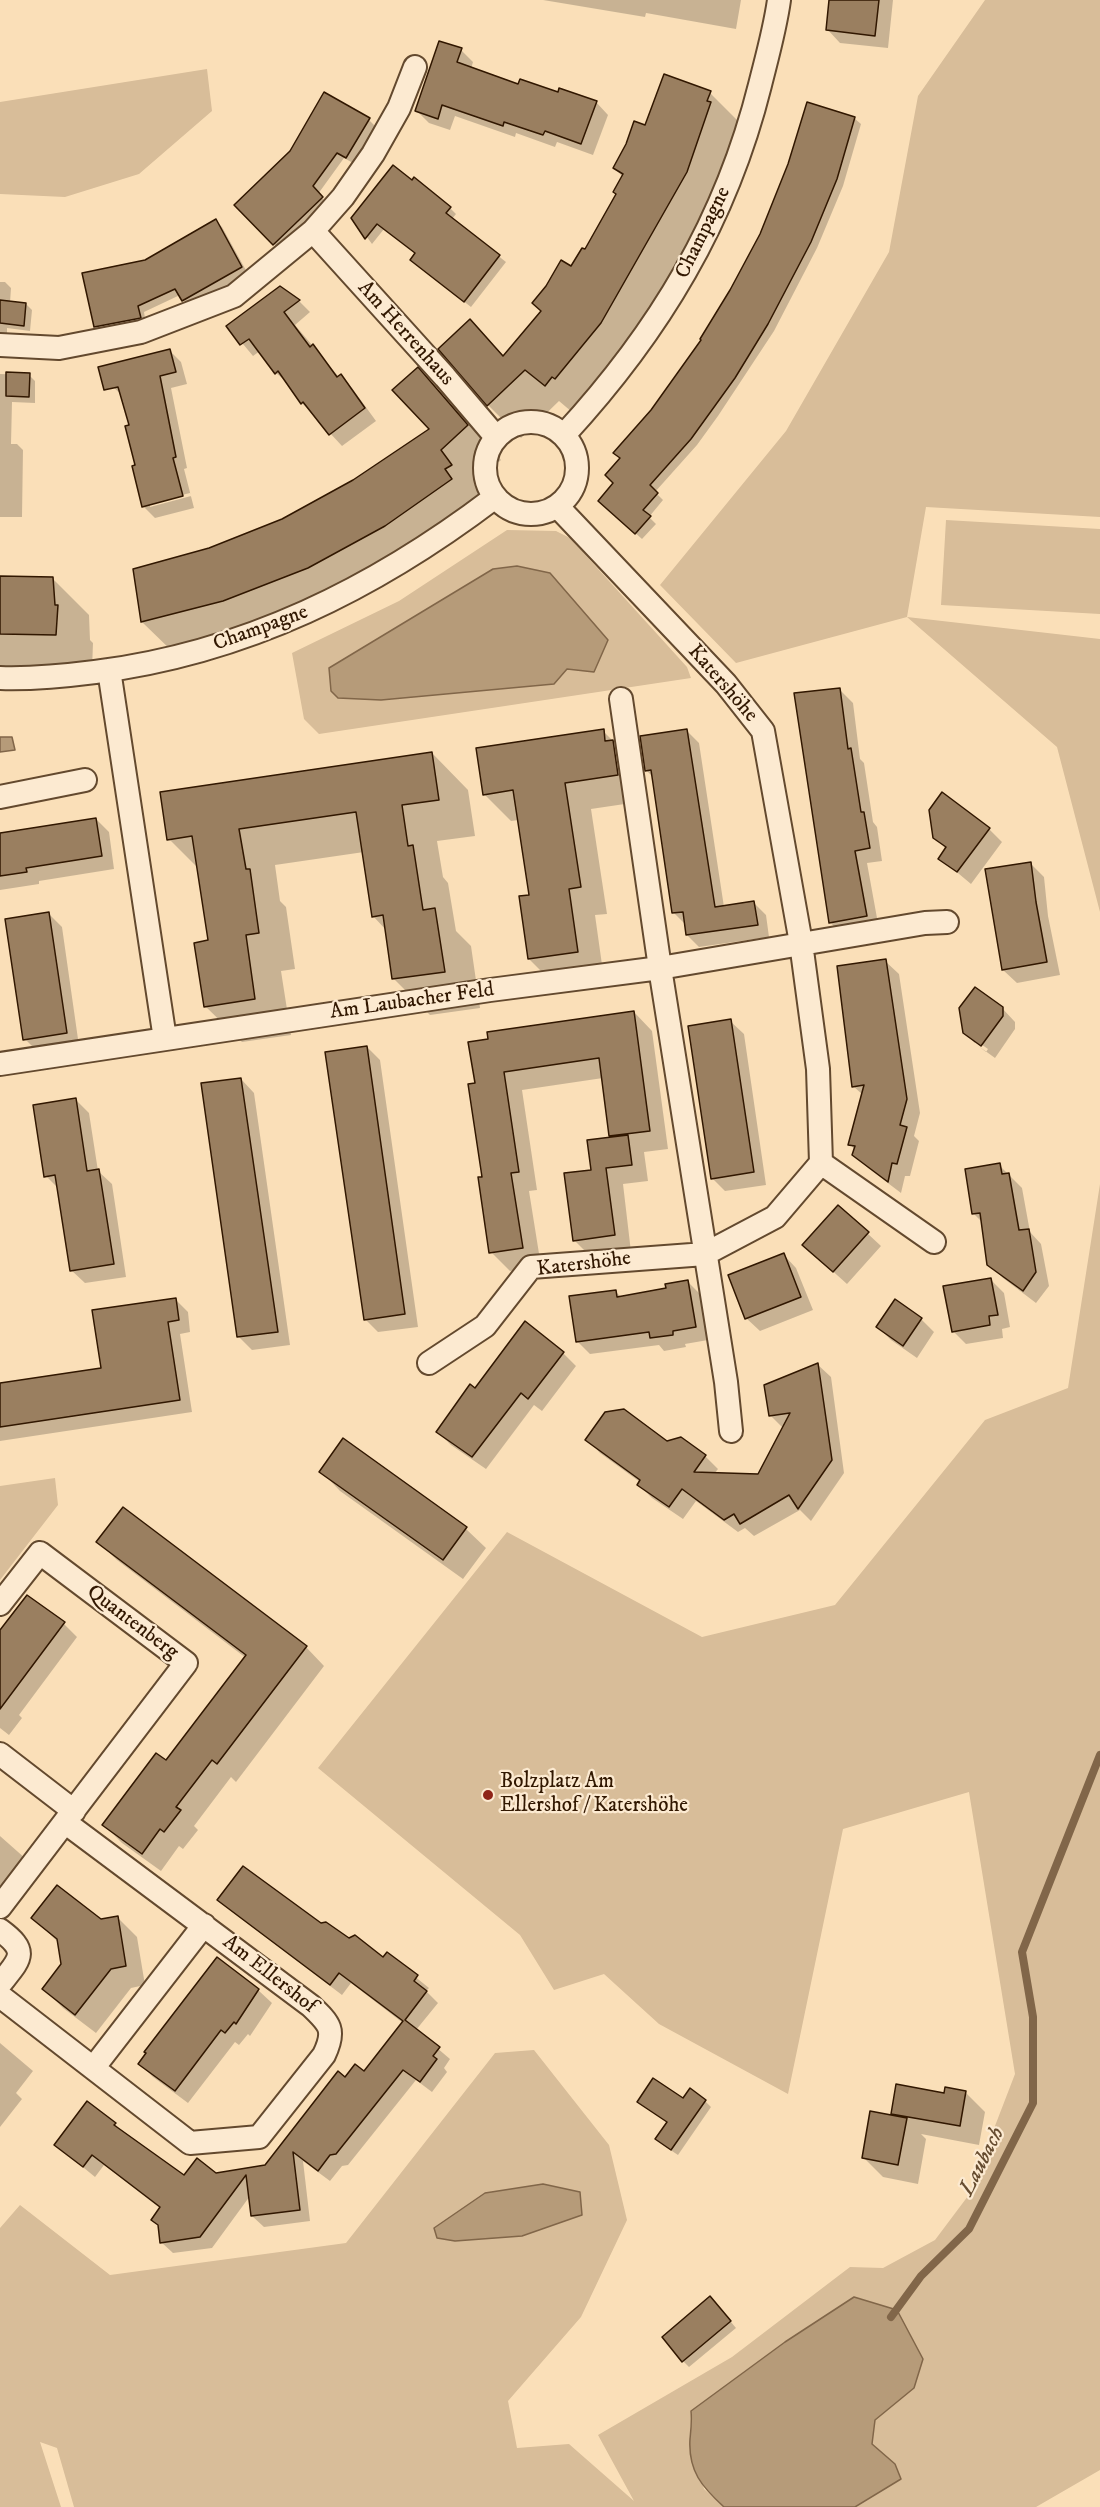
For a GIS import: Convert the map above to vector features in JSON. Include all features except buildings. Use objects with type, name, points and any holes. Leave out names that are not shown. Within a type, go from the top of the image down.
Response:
[{"type":"street","name":"Champagne","points":[[564,435],[607,387],[658,319],[690,267],[718,211],[749,129],[767,60],[778,0]]},
{"type":"street","points":[[0,345],[59,348],[141,332],[234,296],[313,231],[343,197],[373,154],[399,108],[415,68]]},
{"type":"street","name":"Am Herrenhaus","points":[[313,231],[496,437]]},
{"type":"street","points":[[527,422],[552,426],[564,435],[573,447],[578,466],[574,487],[558,507],[549,512],[531,515],[507,509],[494,498],[485,481],[484,459],[496,437],[504,430],[527,422]]},
{"type":"street","name":"Champagne","points":[[0,678],[61,676],[153,664],[274,627],[364,585],[417,553],[494,498]]},
{"type":"street","name":"Katershöhe","points":[[429,1363],[485,1326],[531,1268],[705,1254],[775,1217],[821,1163],[818,1069],[801,943],[763,731],[726,684],[558,507]]},
{"type":"street","points":[[109,670],[165,1039]]},
{"type":"street","points":[[621,699],[731,1431]]},
{"type":"street","points":[[0,797],[85,780]]},
{"type":"street","points":[[801,943],[925,923],[948,922]]},
{"type":"street","name":"Am Laubacher Feld","points":[[0,1064],[490,990],[660,968],[801,943]]},
{"type":"street","points":[[821,1163],[934,1242]]},
{"type":"street","name":"Quantenberg","points":[[0,1604],[40,1553],[186,1663],[0,1907]]},
{"type":"street","points":[[0,1754],[70,1817]]},
{"type":"street","name":"Am Ellershof","points":[[0,1996],[190,2143],[259,2137],[324,2055],[332,2033],[327,2021],[311,2006],[70,1817]]},
{"type":"street","name":"Am Ellershof","points":[[94,2067],[204,1924]]},
{"type":"street","points":[[0,1930],[16,1942],[19,1950],[17,1962],[0,1984]]},
{"type":"shaded area","points":[[985,0],[1100,0],[1100,517],[926,507],[907,617],[736,663],[660,585],[786,431],[889,252],[918,96]]},
{"type":"shaded area","points":[[207,69],[212,111],[139,174],[65,197],[0,194],[0,102]]},
{"type":"shaded area","points":[[946,520],[1100,529],[1100,614],[941,605]]},
{"type":"shaded area","points":[[507,530],[556,531],[570,538],[687,667],[691,678],[319,734],[304,719],[292,653],[399,601]]},
{"type":"shaded area","points":[[517,566],[550,573],[608,640],[594,672],[567,669],[554,684],[381,700],[338,698],[331,691],[329,668],[493,569]]},
{"type":"shaded area","points":[[907,617],[1100,639],[1100,912],[1057,747]]},
{"type":"shaded area","points":[[0,737],[12,737],[15,750],[0,752]]},
{"type":"shaded area","points":[[1100,1184],[1100,2470],[1036,2507],[855,2507],[901,2479],[895,2464],[872,2444],[875,2420],[914,2388],[923,2359],[897,2310],[854,2297],[785,2342],[691,2411],[690,2440],[704,2489],[724,2507],[74,2507],[57,2448],[40,2442],[61,2507],[0,2507],[0,2228],[20,2205],[110,2275],[346,2243],[495,2053],[534,2050],[609,2145],[627,2220],[581,2317],[508,2401],[517,2448],[569,2444],[634,2501],[598,2435],[732,2357],[850,2267],[883,2268],[935,2240],[968,2196],[1015,2074],[969,1792],[843,1829],[788,2094],[659,2024],[604,1974],[554,1990],[520,1935],[318,1768],[507,1532],[702,1637],[835,1605],[985,1420],[1068,1388]]},
{"type":"shaded area","points":[[55,1478],[58,1505],[0,1580],[0,1486]]},
{"type":"shaded area","points":[[543,2184],[580,2192],[582,2215],[522,2236],[455,2241],[437,2238],[434,2228],[485,2193]]},
{"type":"shaded area","points":[[854,2297],[897,2310],[923,2359],[914,2388],[875,2420],[872,2444],[895,2464],[901,2479],[855,2507],[724,2507],[703,2485],[694,2469],[690,2450],[691,2411],[785,2342]]},
{"type":"waterway","name":"Laubach","points":[[891,2317],[921,2276],[969,2229],[1033,2103],[1033,2017],[1022,1952],[1100,1755]]},
{"type":"place","name":"Bolzplatz Am Ellershof / Katershöhe","points":[[488,1795]]}]
